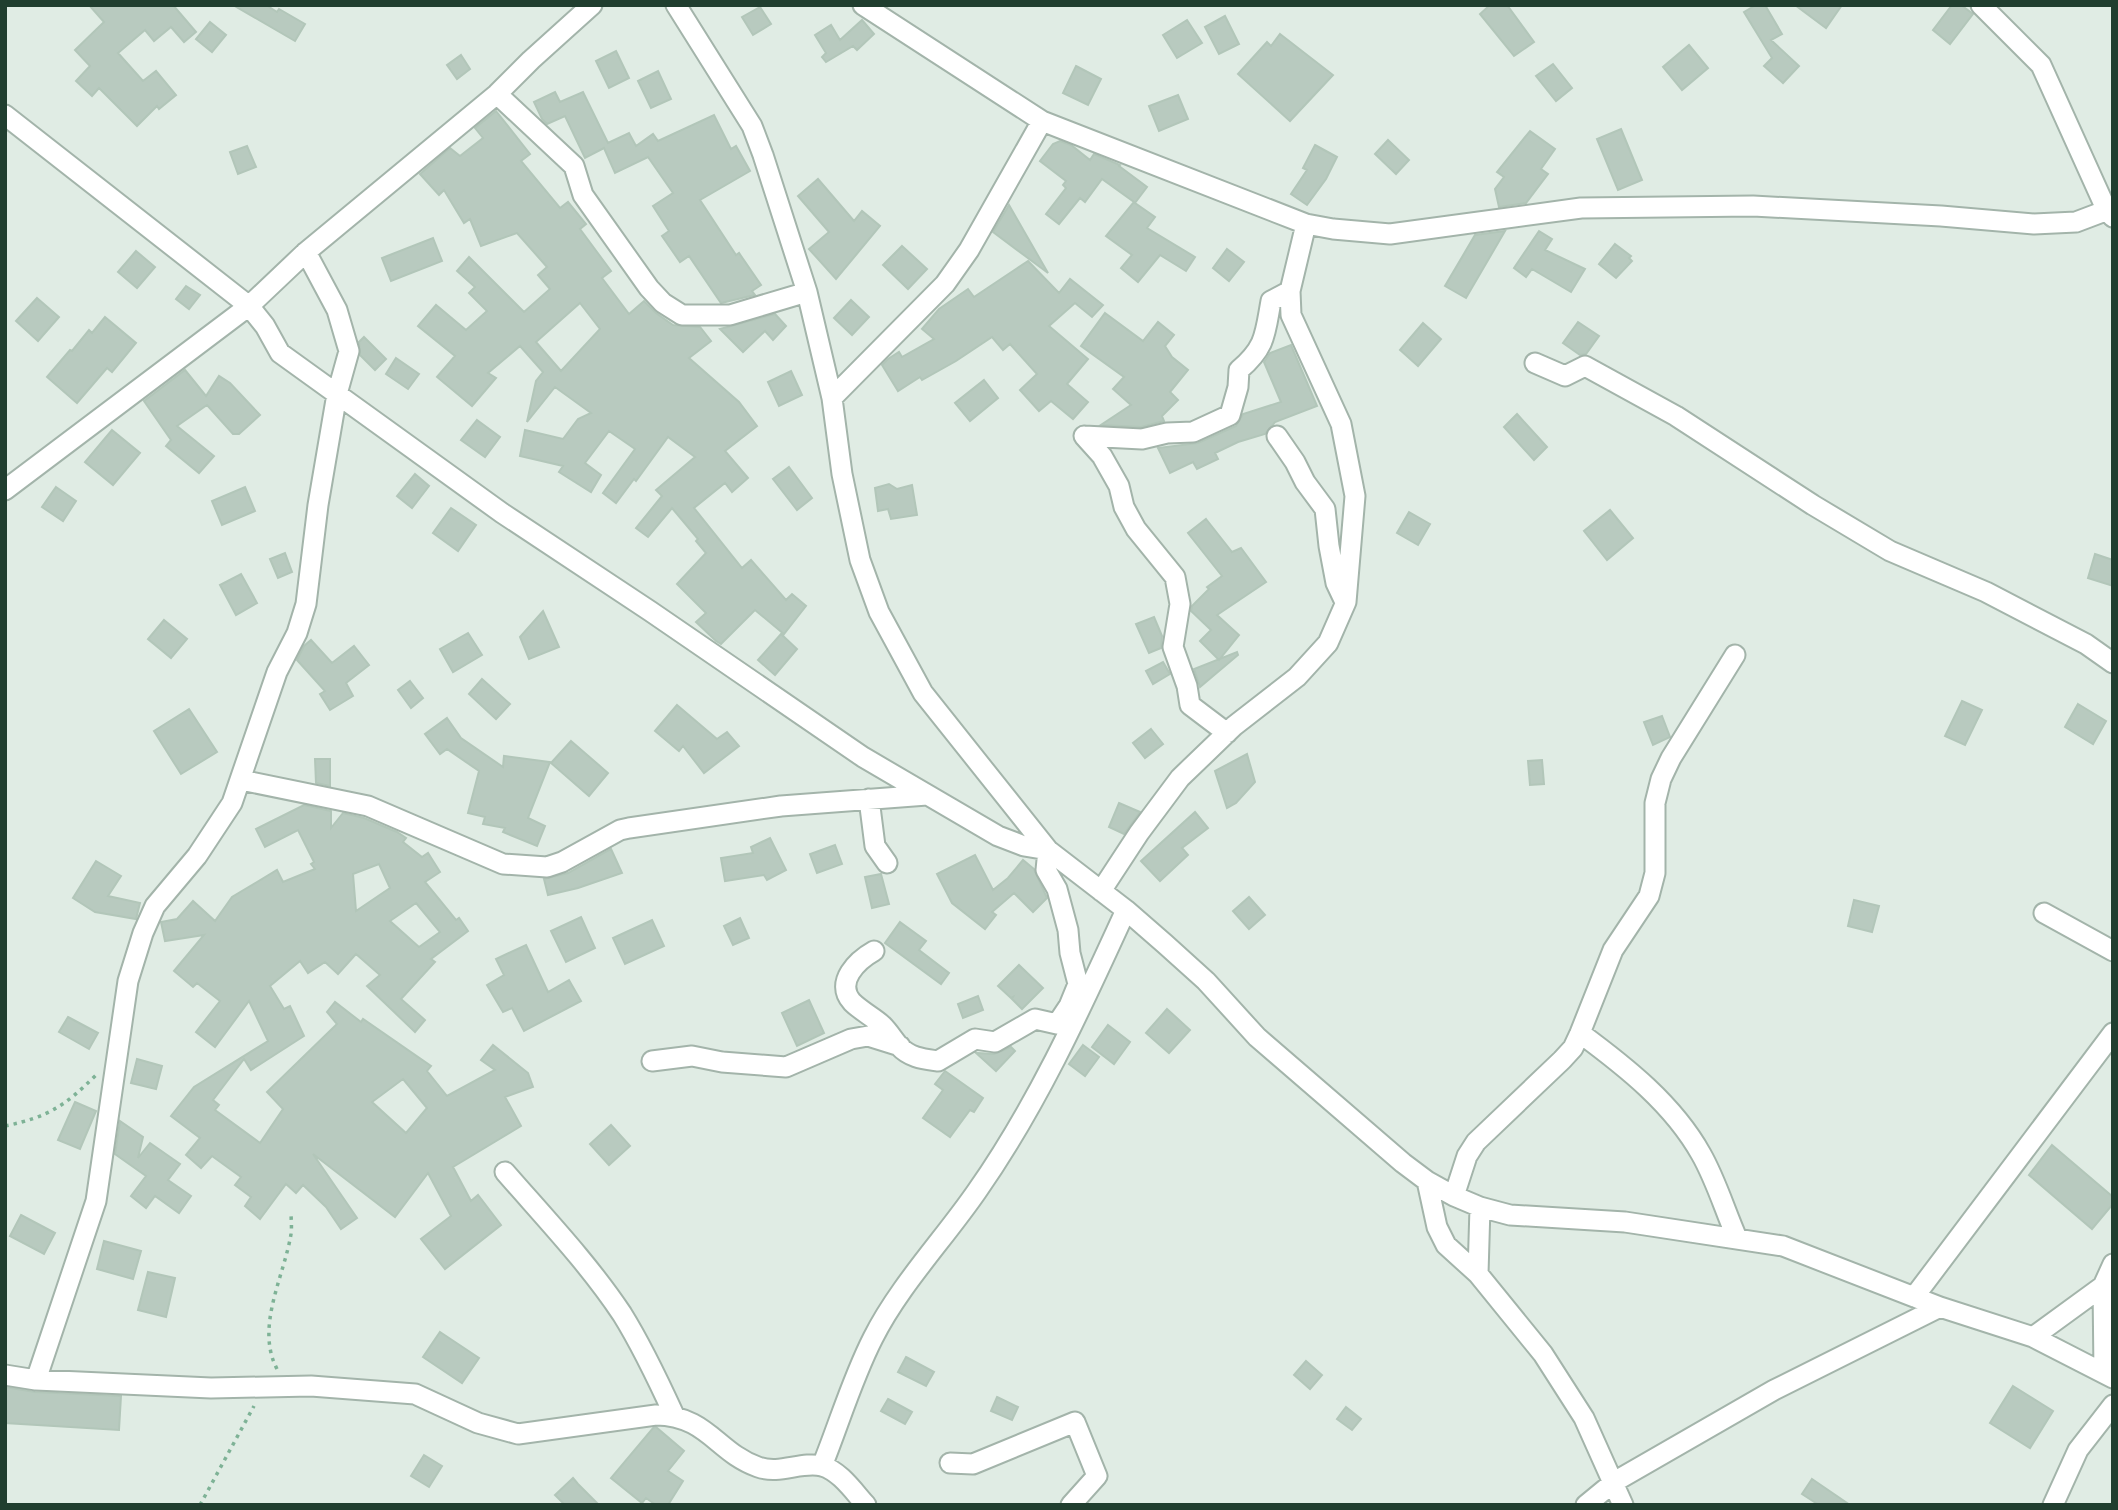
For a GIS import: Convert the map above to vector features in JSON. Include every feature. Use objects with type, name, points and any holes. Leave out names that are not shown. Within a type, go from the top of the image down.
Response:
[{"type":"street","points":[[5,490],[249,306],[306,252],[497,94],[592,5]]},
{"type":"street","points":[[676,5],[752,126],[807,292],[832,398],[842,474],[860,560],[879,612],[923,694],[1048,850],[1126,910],[1206,981],[1257,1037],[1403,1163],[1454,1196],[1480,1207],[1520,1216],[1625,1222],[1783,1246],[1940,1307],[2033,1337],[2108,1376]]},
{"type":"street","points":[[863,5],[1042,121],[1306,224],[1333,229],[1390,234],[1581,208],[1740,206],[1941,216],[2034,224],[2076,222],[2111,212],[2041,65],[1981,5]]},
{"type":"street","points":[[497,94],[574,166],[583,195],[649,288],[663,303],[682,315],[730,315],[807,292]]},
{"type":"street","points":[[5,115],[249,306],[265,326],[280,353],[502,513],[863,757],[998,836],[1024,846],[1048,850]]},
{"type":"street","points":[[832,398],[945,284],[969,250],[1042,121]]},
{"type":"street","points":[[1101,891],[1180,778],[1227,733],[1304,669],[1328,643],[1346,603],[1355,496],[1340,424],[1291,315],[1290,290],[1306,224]]},
{"type":"street","points":[[36,1380],[96,1201],[128,981],[143,933],[155,906],[197,856],[232,803],[277,672],[297,633],[306,604],[318,505],[337,394],[349,351],[338,310],[306,252]]},
{"type":"street","points":[[1227,733],[1190,705],[1187,686],[1173,647],[1180,604],[1175,577],[1136,529],[1124,507],[1119,486],[1101,456],[1084,436],[1142,439],[1167,433],[1194,432],[1230,415],[1238,387],[1239,370],[1264,341],[1271,301],[1290,290]]},
{"type":"street","points":[[1535,363],[1565,376],[1585,366],[1676,416],[1813,505],[1890,551],[1986,592],[2086,644],[2113,663]]},
{"type":"street","points":[[1277,436],[1325,509],[1336,583],[1346,603]]},
{"type":"street","points":[[1454,1196],[1467,1156],[1476,1142],[1573,1048],[1613,950],[1649,896],[1655,873],[1655,803],[1661,779],[1671,758],[1735,655]]},
{"type":"street","points":[[241,780],[368,806],[503,864],[530,867],[547,867],[562,862],[620,830],[629,828],[781,806],[927,795]]},
{"type":"street","points":[[869,799],[875,846],[887,863]]},
{"type":"street","points":[[874,951],[858,960],[849,972],[846,991],[851,1001],[890,1032],[900,1046],[915,1058],[939,1061],[975,1039],[995,1042],[1035,1019],[1057,1024],[1069,1006],[1078,984],[1057,889],[1046,870],[1048,850]]},
{"type":"street","points":[[821,1466],[873,1338],[932,1249],[977,1191],[1043,1083],[1077,1017],[1126,910]]},
{"type":"street","points":[[2044,913],[2113,951]]},
{"type":"street","points":[[1580,1033],[1626,1067],[1668,1109],[1702,1154],[1737,1238]]},
{"type":"street","points":[[1914,1297],[2113,1033]]},
{"type":"street","points":[[652,1061],[692,1056],[722,1062],[786,1068],[868,1036],[900,1046]]},
{"type":"street","points":[[505,1172],[582,1261],[621,1313],[650,1361],[674,1415]]},
{"type":"street","points":[[1427,1181],[1437,1227],[1446,1245],[1478,1274],[1543,1354],[1584,1418],[1623,1505]]},
{"type":"street","points":[[1478,1274],[1480,1207]]},
{"type":"street","points":[[2108,1376],[2104,1286],[2113,1264]]},
{"type":"street","points":[[2033,1337],[2104,1286]]},
{"type":"street","points":[[1586,1505],[1614,1482],[1774,1390],[1940,1307]]},
{"type":"street","points":[[5,1375],[36,1380],[211,1388],[324,1387],[415,1394],[478,1423],[518,1434],[656,1415],[674,1415],[693,1422],[729,1450],[756,1466],[783,1470],[821,1466],[835,1473],[866,1505]]},
{"type":"street","points":[[2053,1505],[2078,1450],[2113,1405]]},
{"type":"street","points":[[950,1463],[972,1464],[1076,1422],[1097,1476],[1071,1505]]},
{"type":"path","points":[[5,1126],[50,1113],[84,1087],[118,1050]]},
{"type":"path","points":[[200,1505],[247,1418],[276,1387],[269,1334],[274,1292],[290,1235],[292,1212]]},
{"type":"building","points":[[89,5],[173,5],[196,32],[184,42],[171,27],[154,41],[145,30],[118,53],[143,81],[156,71],[176,95],[159,109],[157,106],[137,126],[99,88],[92,96],[76,81],[90,66],[75,50],[104,22]]},
{"type":"building","points":[[233,5],[266,5],[305,24],[295,41]]},
{"type":"building","points":[[1490,5],[1507,5],[1534,42],[1514,56],[1480,14]]},
{"type":"building","points":[[1756,5],[1765,5],[1782,34],[1771,40],[1799,66],[1783,83],[1764,66],[1772,58],[1744,12]]},
{"type":"building","points":[[1795,5],[1842,5],[1826,28]]},
{"type":"building","points":[[1952,5],[1961,5],[1973,14],[1950,44],[1933,30]]},
{"type":"building","points":[[760,7],[771,24],[753,35],[742,17]]},
{"type":"building","points":[[1225,16],[1239,44],[1219,54],[1205,27]]},
{"type":"building","points":[[862,20],[874,34],[857,50],[853,46],[826,62],[822,57],[826,53],[815,35],[831,25],[840,40]]},
{"type":"building","points":[[1187,20],[1202,43],[1177,58],[1163,35]]},
{"type":"building","points":[[210,22],[226,35],[212,52],[196,39]]},
{"type":"building","points":[[1280,34],[1333,75],[1290,121],[1238,74],[1267,42],[1271,46]]},
{"type":"building","points":[[1689,45],[1708,68],[1682,90],[1663,67]]},
{"type":"building","points":[[616,51],[629,78],[609,88],[596,61]]},
{"type":"building","points":[[461,55],[470,69],[457,79],[447,65]]},
{"type":"building","points":[[1553,64],[1572,88],[1556,101],[1536,76]]},
{"type":"building","points":[[1076,66],[1101,79],[1088,105],[1063,93]]},
{"type":"building","points":[[658,71],[671,99],[651,108],[638,81]]},
{"type":"building","points":[[555,92],[560,102],[583,92],[608,143],[629,133],[636,146],[653,134],[658,141],[714,115],[731,149],[736,146],[750,171],[700,200],[736,255],[739,253],[761,285],[752,291],[755,295],[721,303],[689,256],[680,262],[662,236],[669,231],[653,206],[673,193],[648,157],[615,173],[604,148],[585,158],[565,116],[547,124],[534,102]]},
{"type":"building","points":[[1178,95],[1188,119],[1159,131],[1149,106]]},
{"type":"building","points":[[496,111],[530,154],[521,161],[560,208],[568,202],[586,224],[580,229],[611,271],[602,278],[629,314],[644,301],[673,325],[700,327],[711,341],[689,358],[739,402],[757,426],[725,451],[748,478],[732,492],[725,483],[694,508],[742,568],[751,560],[786,600],[792,594],[806,606],[784,634],[755,610],[721,644],[716,641],[696,622],[706,613],[677,584],[706,553],[696,541],[698,539],[672,508],[648,537],[636,528],[662,496],[656,490],[695,457],[668,437],[616,503],[603,493],[635,449],[609,431],[585,463],[601,475],[591,492],[559,472],[563,466],[520,456],[525,430],[563,439],[578,419],[591,413],[555,387],[527,422],[536,381],[543,372],[520,346],[488,373],[496,378],[472,406],[437,377],[455,356],[418,326],[436,305],[466,330],[487,311],[469,293],[475,287],[457,271],[469,257],[524,312],[550,289],[538,275],[547,267],[517,233],[481,246],[470,219],[464,223],[444,190],[439,195],[420,174],[450,148],[460,156],[483,138],[475,128]],"holes":[[[580,303],[600,329],[561,371],[536,342]]]},
{"type":"building","points":[[1621,129],[1642,180],[1618,190],[1597,139]]},
{"type":"building","points":[[1530,131],[1555,149],[1541,169],[1548,174],[1526,203],[1499,207],[1495,189],[1504,177],[1497,172]]},
{"type":"building","points":[[1388,140],[1409,160],[1396,174],[1375,154]]},
{"type":"building","points":[[1060,141],[1071,145],[1090,160],[1094,154],[1120,165],[1147,187],[1135,203],[1155,217],[1147,228],[1195,257],[1186,271],[1160,255],[1138,282],[1121,268],[1132,255],[1106,236],[1134,202],[1102,179],[1085,202],[1080,198],[1059,224],[1046,214],[1066,188],[1063,185],[1066,181],[1040,161],[1053,144]]},
{"type":"building","points":[[1315,145],[1337,157],[1326,179],[1307,205],[1291,194],[1307,170],[1303,168]]},
{"type":"building","points":[[247,146],[256,167],[238,174],[230,152]]},
{"type":"building","points":[[818,179],[854,221],[862,211],[880,226],[836,279],[809,249],[829,232],[798,196]]},
{"type":"building","points":[[1009,205],[1048,273],[993,232]]},
{"type":"building","points":[[1505,231],[1466,298],[1445,286],[1475,235]]},
{"type":"building","points":[[1539,231],[1552,239],[1545,250],[1585,269],[1571,292],[1532,269],[1526,277],[1514,268]]},
{"type":"building","points":[[433,238],[442,261],[391,281],[382,258]]},
{"type":"building","points":[[1615,244],[1631,256],[1629,258],[1632,261],[1616,278],[1599,264]]},
{"type":"building","points":[[902,246],[927,269],[908,289],[883,265]]},
{"type":"building","points":[[1227,249],[1244,262],[1229,281],[1213,268]]},
{"type":"building","points":[[136,251],[155,267],[137,288],[118,272]]},
{"type":"building","points":[[1028,261],[1059,293],[1070,279],[1103,305],[1092,317],[1075,303],[1049,326],[1088,359],[1067,384],[1088,402],[1073,419],[1051,401],[1039,411],[1020,390],[1037,374],[1010,344],[1003,350],[992,337],[956,361],[922,380],[920,377],[898,391],[882,365],[888,359],[899,352],[902,357],[934,339],[922,329],[939,309],[968,289],[974,297]]},
{"type":"building","points":[[186,286],[200,295],[189,309],[176,299]]},
{"type":"building","points":[[37,298],[59,317],[38,341],[16,321]]},
{"type":"building","points":[[851,300],[869,317],[852,335],[834,318]]},
{"type":"building","points":[[1105,313],[1143,341],[1158,322],[1174,335],[1165,346],[1172,357],[1188,370],[1170,392],[1178,400],[1162,416],[1164,421],[1141,427],[1101,425],[1131,405],[1113,389],[1124,377],[1081,346]]},
{"type":"building","points":[[775,314],[786,326],[773,340],[765,331],[743,352],[720,329]]},
{"type":"building","points":[[105,317],[136,343],[112,372],[107,368],[77,403],[47,377],[89,330],[92,333]]},
{"type":"building","points":[[1578,322],[1599,336],[1586,354],[1580,355],[1563,343]]},
{"type":"building","points":[[1423,323],[1441,339],[1418,366],[1400,350]]},
{"type":"building","points":[[364,337],[386,359],[375,370],[360,355],[359,342]]},
{"type":"building","points":[[1291,345],[1317,406],[1275,422],[1265,434],[1238,442],[1215,453],[1218,459],[1197,469],[1193,462],[1170,473],[1158,448],[1198,443],[1236,426],[1243,414],[1281,402],[1264,362],[1270,353]]},
{"type":"building","points":[[396,358],[419,374],[408,389],[386,374]]},
{"type":"building","points":[[185,370],[206,396],[219,376],[230,383],[260,415],[239,434],[233,434],[207,405],[177,426],[214,456],[199,473],[166,446],[171,440],[144,401]]},
{"type":"building","points":[[791,371],[802,395],[779,406],[768,382]]},
{"type":"building","points":[[984,380],[998,398],[970,421],[955,403]]},
{"type":"building","points":[[1517,414],[1547,447],[1534,460],[1504,427]]},
{"type":"building","points":[[477,420],[500,437],[485,457],[461,440]]},
{"type":"building","points":[[112,430],[140,453],[113,485],[85,462]]},
{"type":"building","points":[[789,467],[812,498],[797,510],[773,479]]},
{"type":"building","points":[[415,474],[429,486],[412,508],[397,496]]},
{"type":"building","points":[[889,484],[897,489],[912,485],[917,515],[891,519],[888,509],[878,511],[875,488]]},
{"type":"building","points":[[56,487],[76,501],[63,521],[42,507]]},
{"type":"building","points":[[245,487],[255,511],[222,525],[212,501]]},
{"type":"building","points":[[451,508],[476,525],[458,551],[433,533]]},
{"type":"building","points":[[1610,510],[1633,538],[1607,560],[1584,531]]},
{"type":"building","points":[[1409,512],[1430,524],[1418,545],[1397,533]]},
{"type":"building","points":[[1206,519],[1232,552],[1241,548],[1266,582],[1217,615],[1239,635],[1219,660],[1200,641],[1211,630],[1191,611],[1192,606],[1209,589],[1207,587],[1222,576],[1188,533]]},
{"type":"building","points":[[285,553],[292,572],[278,578],[270,559]]},
{"type":"building","points":[[2095,554],[2113,560],[2113,586],[2088,578]]},
{"type":"building","points":[[241,574],[257,603],[236,615],[220,585]]},
{"type":"building","points":[[543,611],[559,647],[529,659],[520,637]]},
{"type":"building","points":[[1154,617],[1162,636],[1161,648],[1149,653],[1136,624]]},
{"type":"building","points":[[164,620],[187,639],[171,658],[148,639]]},
{"type":"building","points":[[468,633],[482,655],[453,672],[440,649]]},
{"type":"building","points":[[781,634],[797,649],[775,675],[758,660]]},
{"type":"building","points":[[311,640],[332,663],[354,646],[369,665],[346,683],[353,696],[330,710],[320,694],[325,691],[297,660],[304,646]]},
{"type":"building","points":[[1237,652],[1238,655],[1200,687],[1194,669]]},
{"type":"building","points":[[1163,662],[1170,674],[1153,684],[1146,671]]},
{"type":"building","points":[[482,679],[510,704],[496,719],[469,694]]},
{"type":"building","points":[[410,681],[423,698],[411,708],[398,690]]},
{"type":"building","points":[[1962,701],[1982,710],[1965,745],[1945,736]]},
{"type":"building","points":[[2078,704],[2106,721],[2093,744],[2065,727]]},
{"type":"building","points":[[677,705],[717,739],[727,732],[739,746],[704,773],[683,746],[679,751],[655,731]]},
{"type":"building","points":[[189,709],[217,752],[181,774],[154,731]]},
{"type":"building","points":[[1662,716],[1670,737],[1653,745],[1644,722]]},
{"type":"building","points":[[447,718],[461,738],[503,767],[504,756],[550,762],[528,818],[545,826],[537,846],[503,832],[505,828],[483,824],[485,817],[468,813],[479,771],[447,749],[440,754],[425,734]]},
{"type":"building","points":[[1151,729],[1163,744],[1145,758],[1133,743]]},
{"type":"building","points":[[571,741],[608,773],[589,796],[551,763]]},
{"type":"building","points":[[1247,754],[1255,782],[1236,803],[1227,808],[1215,771]]},
{"type":"building","points":[[315,759],[330,759],[330,786],[316,783]]},
{"type":"building","points":[[1542,760],[1544,784],[1530,785],[1528,761]]},
{"type":"building","points":[[1119,803],[1140,812],[1124,834],[1109,827]]},
{"type":"building","points":[[304,805],[331,811],[331,828],[343,813],[364,818],[397,832],[406,838],[403,842],[422,857],[428,853],[440,872],[425,882],[468,931],[431,959],[435,962],[401,999],[425,1020],[415,1032],[367,986],[380,975],[356,954],[338,974],[325,962],[308,973],[300,961],[270,986],[284,1009],[290,1006],[304,1036],[251,1070],[244,1059],[213,1100],[219,1105],[215,1110],[260,1143],[283,1109],[267,1092],[337,1024],[327,1012],[335,1002],[361,1022],[363,1019],[431,1066],[427,1071],[447,1096],[495,1070],[481,1060],[493,1045],[528,1073],[533,1087],[505,1097],[521,1126],[453,1167],[471,1201],[478,1195],[501,1225],[445,1269],[421,1239],[451,1216],[428,1173],[395,1217],[313,1154],[357,1218],[341,1229],[326,1207],[303,1185],[296,1193],[286,1184],[260,1219],[245,1206],[251,1197],[235,1185],[241,1177],[212,1156],[201,1168],[186,1155],[200,1138],[171,1116],[194,1087],[268,1041],[249,1001],[215,1047],[196,1032],[220,1001],[197,983],[193,987],[174,971],[204,935],[165,941],[161,922],[177,919],[193,901],[215,921],[232,897],[277,870],[283,882],[315,869],[298,830],[265,847],[256,829]],"holes":[[[379,864],[390,888],[356,911],[353,874]],[[416,903],[440,932],[419,947],[390,921]],[[403,1079],[427,1108],[406,1133],[372,1102]]]},
{"type":"building","points":[[1195,812],[1208,828],[1182,848],[1188,855],[1160,881],[1141,861]]},
{"type":"building","points":[[770,838],[786,870],[767,880],[764,875],[725,881],[721,858],[753,853],[751,847]]},
{"type":"building","points":[[835,845],[842,864],[817,873],[810,854]]},
{"type":"building","points":[[611,849],[622,873],[548,895],[544,879],[568,873]]},
{"type":"building","points":[[975,855],[993,890],[1008,878],[1023,860],[1034,869],[1047,898],[1033,912],[1014,893],[992,912],[996,915],[985,929],[952,903],[937,874]]},
{"type":"building","points":[[96,861],[121,876],[108,896],[140,903],[136,919],[95,912],[73,898]]},
{"type":"building","points":[[881,874],[889,904],[872,908],[865,877]]},
{"type":"building","points":[[1249,897],[1265,915],[1249,929],[1233,911]]},
{"type":"building","points":[[1854,900],[1879,906],[1872,932],[1848,926]]},
{"type":"building","points":[[581,917],[595,948],[566,962],[551,931]]},
{"type":"building","points":[[740,918],[749,938],[733,945],[724,926]]},
{"type":"building","points":[[652,920],[664,946],[625,964],[613,938]]},
{"type":"building","points":[[900,922],[926,941],[919,950],[949,973],[941,984],[885,943]]},
{"type":"building","points":[[526,945],[548,992],[569,980],[581,1001],[524,1031],[512,1008],[503,1012],[487,985],[504,975],[496,959]]},
{"type":"building","points":[[1019,965],[1043,988],[1022,1009],[1013,997],[998,986]]},
{"type":"building","points":[[978,996],[983,1010],[963,1018],[958,1004]]},
{"type":"building","points":[[809,1000],[824,1033],[797,1046],[782,1013]]},
{"type":"building","points":[[1167,1009],[1190,1030],[1169,1053],[1146,1033]]},
{"type":"building","points":[[68,1017],[98,1033],[89,1049],[59,1032]]},
{"type":"building","points":[[1108,1025],[1130,1042],[1114,1064],[1092,1047]]},
{"type":"building","points":[[1083,1045],[1099,1057],[1085,1076],[1069,1064]]},
{"type":"building","points":[[1011,1047],[1015,1051],[996,1071],[976,1053],[994,1054]]},
{"type":"building","points":[[137,1059],[162,1066],[156,1089],[131,1083]]},
{"type":"building","points":[[945,1071],[983,1098],[974,1112],[970,1110],[950,1137],[923,1118],[943,1090],[935,1084]]},
{"type":"building","points":[[75,1102],[96,1111],[80,1149],[58,1140]]},
{"type":"building","points":[[120,1121],[143,1137],[138,1158],[150,1143],[180,1164],[168,1180],[191,1196],[179,1213],[155,1196],[146,1208],[131,1196],[146,1176],[115,1154]]},
{"type":"building","points":[[611,1125],[630,1146],[609,1165],[590,1144]]},
{"type":"building","points":[[2052,1145],[2113,1197],[2113,1204],[2092,1229],[2029,1175]]},
{"type":"building","points":[[21,1215],[55,1233],[44,1254],[10,1236]]},
{"type":"building","points":[[104,1241],[141,1251],[133,1279],[97,1269]]},
{"type":"building","points":[[148,1272],[175,1278],[166,1317],[138,1310]]},
{"type":"building","points":[[440,1332],[479,1358],[462,1383],[423,1357]]},
{"type":"building","points":[[906,1357],[934,1372],[926,1386],[898,1372]]},
{"type":"building","points":[[1306,1361],[1322,1375],[1310,1389],[1294,1375]]},
{"type":"building","points":[[2013,1386],[2053,1411],[2030,1448],[1990,1423]]},
{"type":"building","points":[[5,1387],[35,1392],[121,1396],[119,1430],[5,1423]]},
{"type":"building","points":[[997,1397],[1018,1407],[1012,1420],[991,1411]]},
{"type":"building","points":[[888,1399],[912,1412],[905,1424],[881,1411]]},
{"type":"building","points":[[1346,1407],[1361,1419],[1352,1430],[1337,1419]]},
{"type":"building","points":[[656,1427],[684,1451],[668,1471],[683,1481],[668,1505],[656,1505],[646,1498],[642,1503],[611,1478]]},
{"type":"building","points":[[424,1455],[442,1466],[429,1487],[411,1476]]},
{"type":"building","points":[[573,1478],[599,1505],[565,1505],[555,1495]]},
{"type":"building","points":[[1812,1479],[1850,1505],[1819,1505],[1802,1494]]}]
